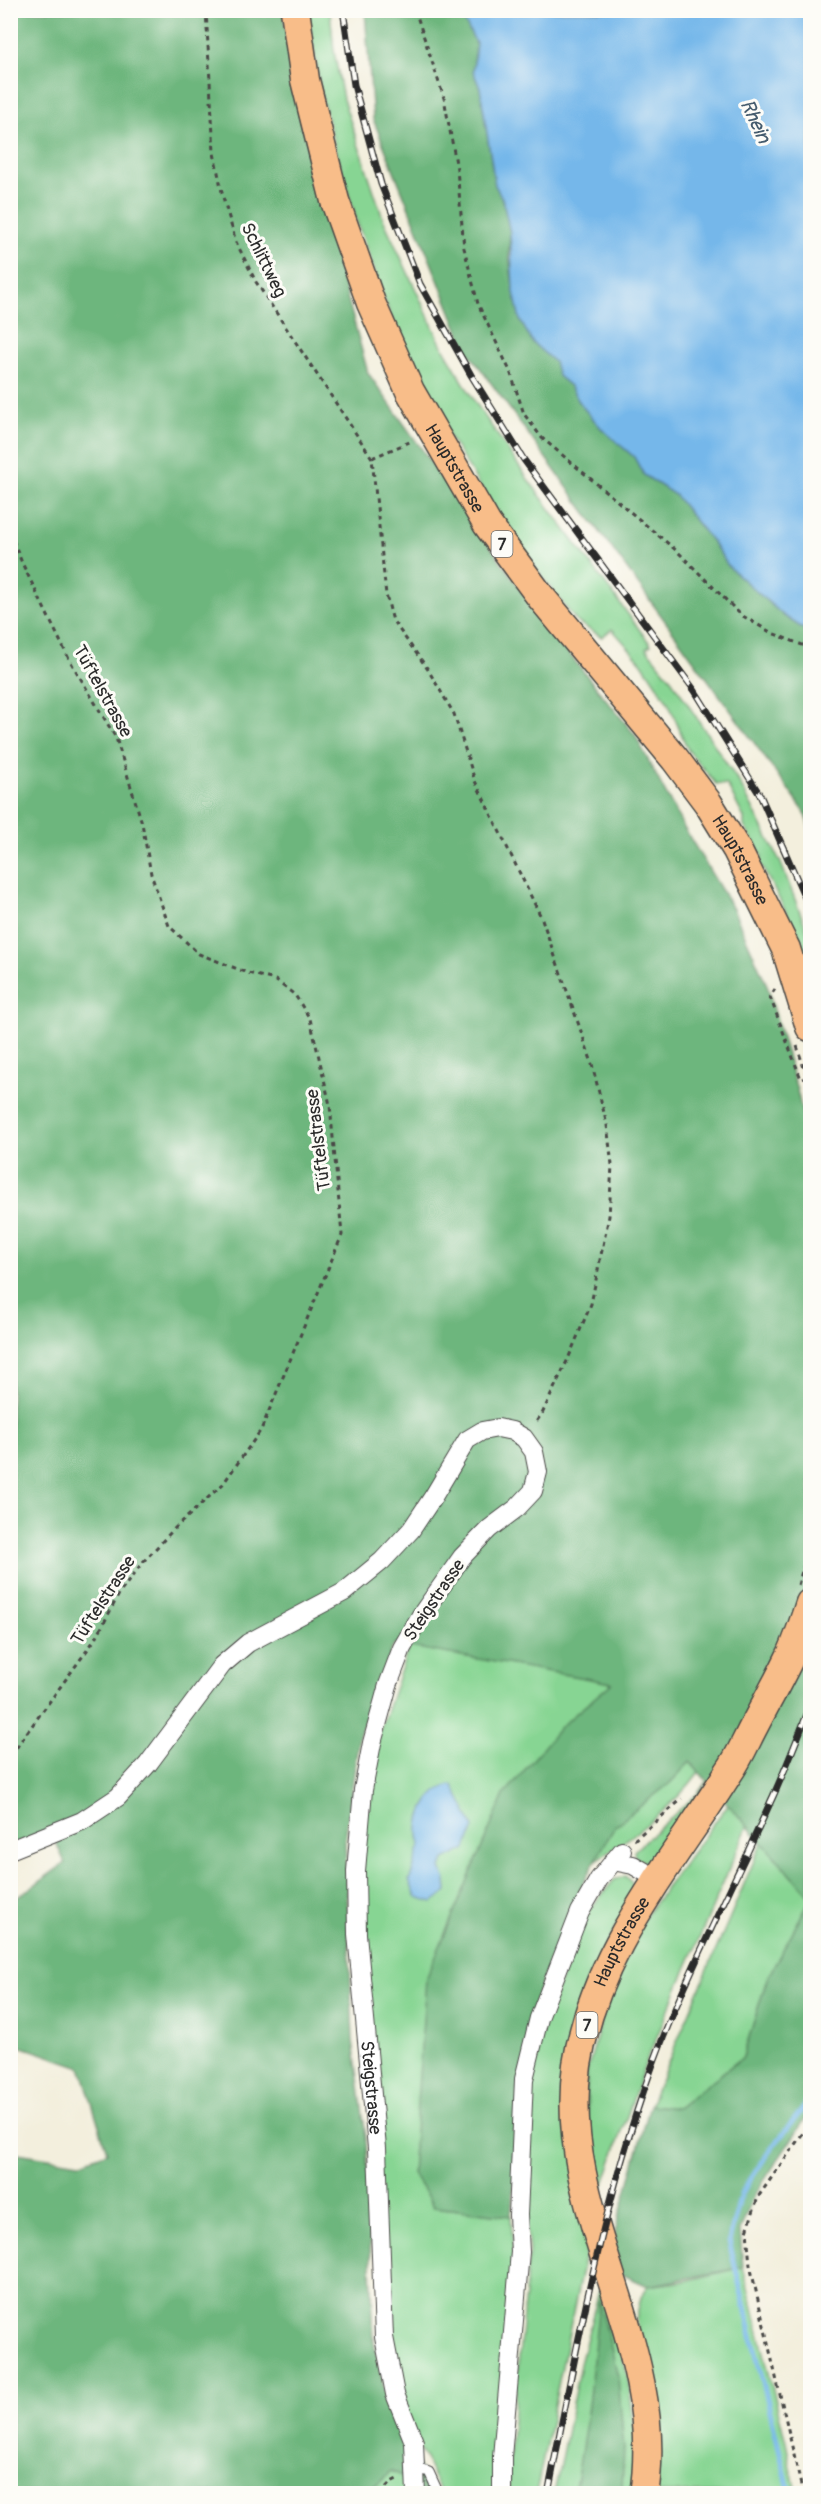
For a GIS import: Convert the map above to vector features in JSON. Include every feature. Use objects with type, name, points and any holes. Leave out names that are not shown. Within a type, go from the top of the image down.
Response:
[{"type":"main road","name":"Hauptstrasse","points":[[295,10],[305,80],[335,201],[370,303],[410,391],[450,463],[500,542],[540,596],[675,759],[708,803],[737,850],[786,949],[810,1027]]},
{"type":"main road","name":"Hauptstrasse","points":[[644,2493],[648,2429],[640,2378],[585,2191],[575,2132],[577,2065],[595,1993],[636,1910],[730,1771],[791,1656],[804,1594]]},
{"type":"street","points":[[18,1846],[82,1821],[118,1797],[148,1764],[222,1665],[248,1643],[344,1592],[382,1561],[422,1514],[467,1440],[482,1431],[498,1428],[512,1431],[524,1438]]},
{"type":"street","name":"Steigstrasse","points":[[416,2493],[417,2468],[414,2442],[396,2394],[384,2337],[377,2148],[357,1934],[356,1871],[363,1790],[372,1743],[388,1685],[402,1648],[416,1623],[462,1557],[489,1529],[517,1508],[533,1491],[538,1472],[534,1452],[524,1438]]},
{"type":"street","points":[[502,2493],[502,2457],[520,2252],[518,2215],[524,2079],[539,2018],[580,1912],[599,1879],[617,1856],[657,1879]]},
{"type":"lane","points":[[417,2468],[429,2472],[439,2493]]},
{"type":"path","name":"Schlittweg","points":[[206,10],[214,153],[223,197],[236,242],[256,282],[372,458]]},
{"type":"path","points":[[415,10],[444,98],[458,169],[464,248],[478,304],[510,370],[524,414],[542,438],[677,552],[741,615],[772,633],[810,648]]},
{"type":"path","points":[[414,441],[372,458],[386,595],[393,621],[427,668],[454,714],[475,781],[542,919],[591,1060],[607,1125],[612,1165],[609,1216],[591,1304],[542,1414],[524,1438]]},
{"type":"path","name":"Tüftelstrasse","points":[[10,532],[22,563],[69,659],[116,738],[142,823],[151,874],[169,926],[199,954],[248,973],[275,980],[296,995],[310,1019],[330,1105],[342,1235],[261,1430],[223,1484],[174,1529],[142,1563],[119,1594],[96,1638],[10,1759]]},
{"type":"path","points":[[778,984],[770,997],[801,1078],[805,1078]]},
{"type":"path","points":[[804,1594],[810,1544]]},
{"type":"path","points":[[617,1856],[684,1797]]},
{"type":"path","points":[[803,2493],[750,2265],[747,2231],[758,2197],[810,2122]]},
{"type":"green space","points":[[11,11],[283,11],[313,171],[368,373],[548,628],[635,735],[684,828],[733,909],[767,985],[797,1090],[810,1147],[810,1896],[690,1762],[670,1783],[615,1826],[588,1874],[550,1959],[530,2016],[511,2216],[434,2207],[412,2173],[426,1979],[504,1795],[560,1727],[612,1683],[394,1644],[359,1736],[345,1840],[353,2040],[366,2138],[374,2342],[387,2402],[404,2446],[429,2481],[434,2493],[424,2493],[423,2486],[391,2471],[367,2493],[11,2493],[11,2152],[79,2163],[107,2152],[81,2067],[11,2043],[11,1902],[65,1863],[55,1840],[29,1855],[11,1844]]},
{"type":"green space","points":[[308,11],[330,11],[334,51],[343,99],[384,221],[441,344],[475,402],[527,478],[651,645],[646,648],[672,680],[740,784],[780,861],[810,938],[810,968],[792,923],[759,861],[762,856],[744,826],[744,818],[727,785],[716,784],[688,750],[668,702],[642,663],[612,629],[602,637],[577,622],[512,537],[443,427],[397,334],[357,222],[321,94]]},
{"type":"green space","points":[[365,11],[459,11],[476,43],[473,71],[480,88],[495,185],[503,200],[510,233],[509,252],[513,288],[520,320],[533,343],[555,362],[558,376],[570,386],[581,405],[602,429],[634,457],[644,475],[675,495],[714,544],[729,567],[784,616],[810,633],[810,830],[804,811],[466,349],[373,119]]},
{"type":"green space","points":[[409,1646],[613,1683],[560,1727],[434,2207],[511,2216],[513,2252],[494,2493],[441,2493],[400,2397],[387,2329],[362,1935],[362,1839],[374,1748]]},
{"type":"green space","points":[[810,1681],[646,2062],[600,2195],[588,2155],[587,2071],[610,1991],[647,1914],[740,1788]]},
{"type":"green space","points":[[721,1761],[662,1852],[644,1862],[635,1857],[634,1851],[698,1793]]},
{"type":"green space","points":[[690,1762],[699,1772],[677,1798],[637,1832],[595,1861],[615,1826],[670,1783]]},
{"type":"green space","points":[[762,1842],[810,1896],[810,1900],[767,1979],[743,2057],[677,2108],[650,2105]]},
{"type":"green space","points":[[625,1876],[632,1883],[634,1894],[585,1984],[588,2240],[536,2493],[509,2494],[509,2462],[529,2251],[525,2212],[531,2082],[545,2021],[587,1913],[614,1880]]},
{"type":"green space","points":[[810,1900],[810,2112],[753,2197],[740,2231],[743,2267],[648,2286],[619,2273],[614,2236],[650,2105],[677,2108],[743,2057],[767,1979]]},
{"type":"green space","points":[[743,2267],[786,2442],[796,2493],[655,2493],[636,2320],[641,2297],[648,2286],[685,2281]]},
{"type":"green space","points":[[601,2283],[628,2377],[635,2432],[634,2493],[554,2494],[580,2364]]},
{"type":"green space","points":[[599,2299],[618,2376],[624,2449],[622,2489],[621,2493],[574,2493],[586,2421]]},
{"type":"green space","points":[[391,2470],[423,2486],[422,2493],[367,2494]]},
{"type":"water","name":"Rhein","points":[[459,11],[810,11],[810,633],[784,616],[729,567],[714,544],[675,495],[644,475],[634,457],[602,429],[581,405],[570,386],[558,376],[554,362],[533,343],[520,320],[513,288],[510,233],[503,200],[495,185],[480,88],[473,71],[476,43]]},
{"type":"water","points":[[453,1785],[474,1827],[466,1849],[444,1860],[441,1868],[446,1880],[447,1892],[433,1902],[416,1897],[409,1880],[421,1845],[419,1827],[424,1808],[436,1793]]},
{"type":"waterway","points":[[790,2494],[729,2241],[741,2194],[768,2153],[805,2106],[810,2092]]},
{"type":"railway","points":[[343,10],[354,85],[381,184],[420,284],[471,375],[524,460],[695,691],[760,795],[810,909]]},
{"type":"railway","points":[[548,2494],[592,2278],[634,2119],[679,2000],[755,1836],[810,1707]]}]
